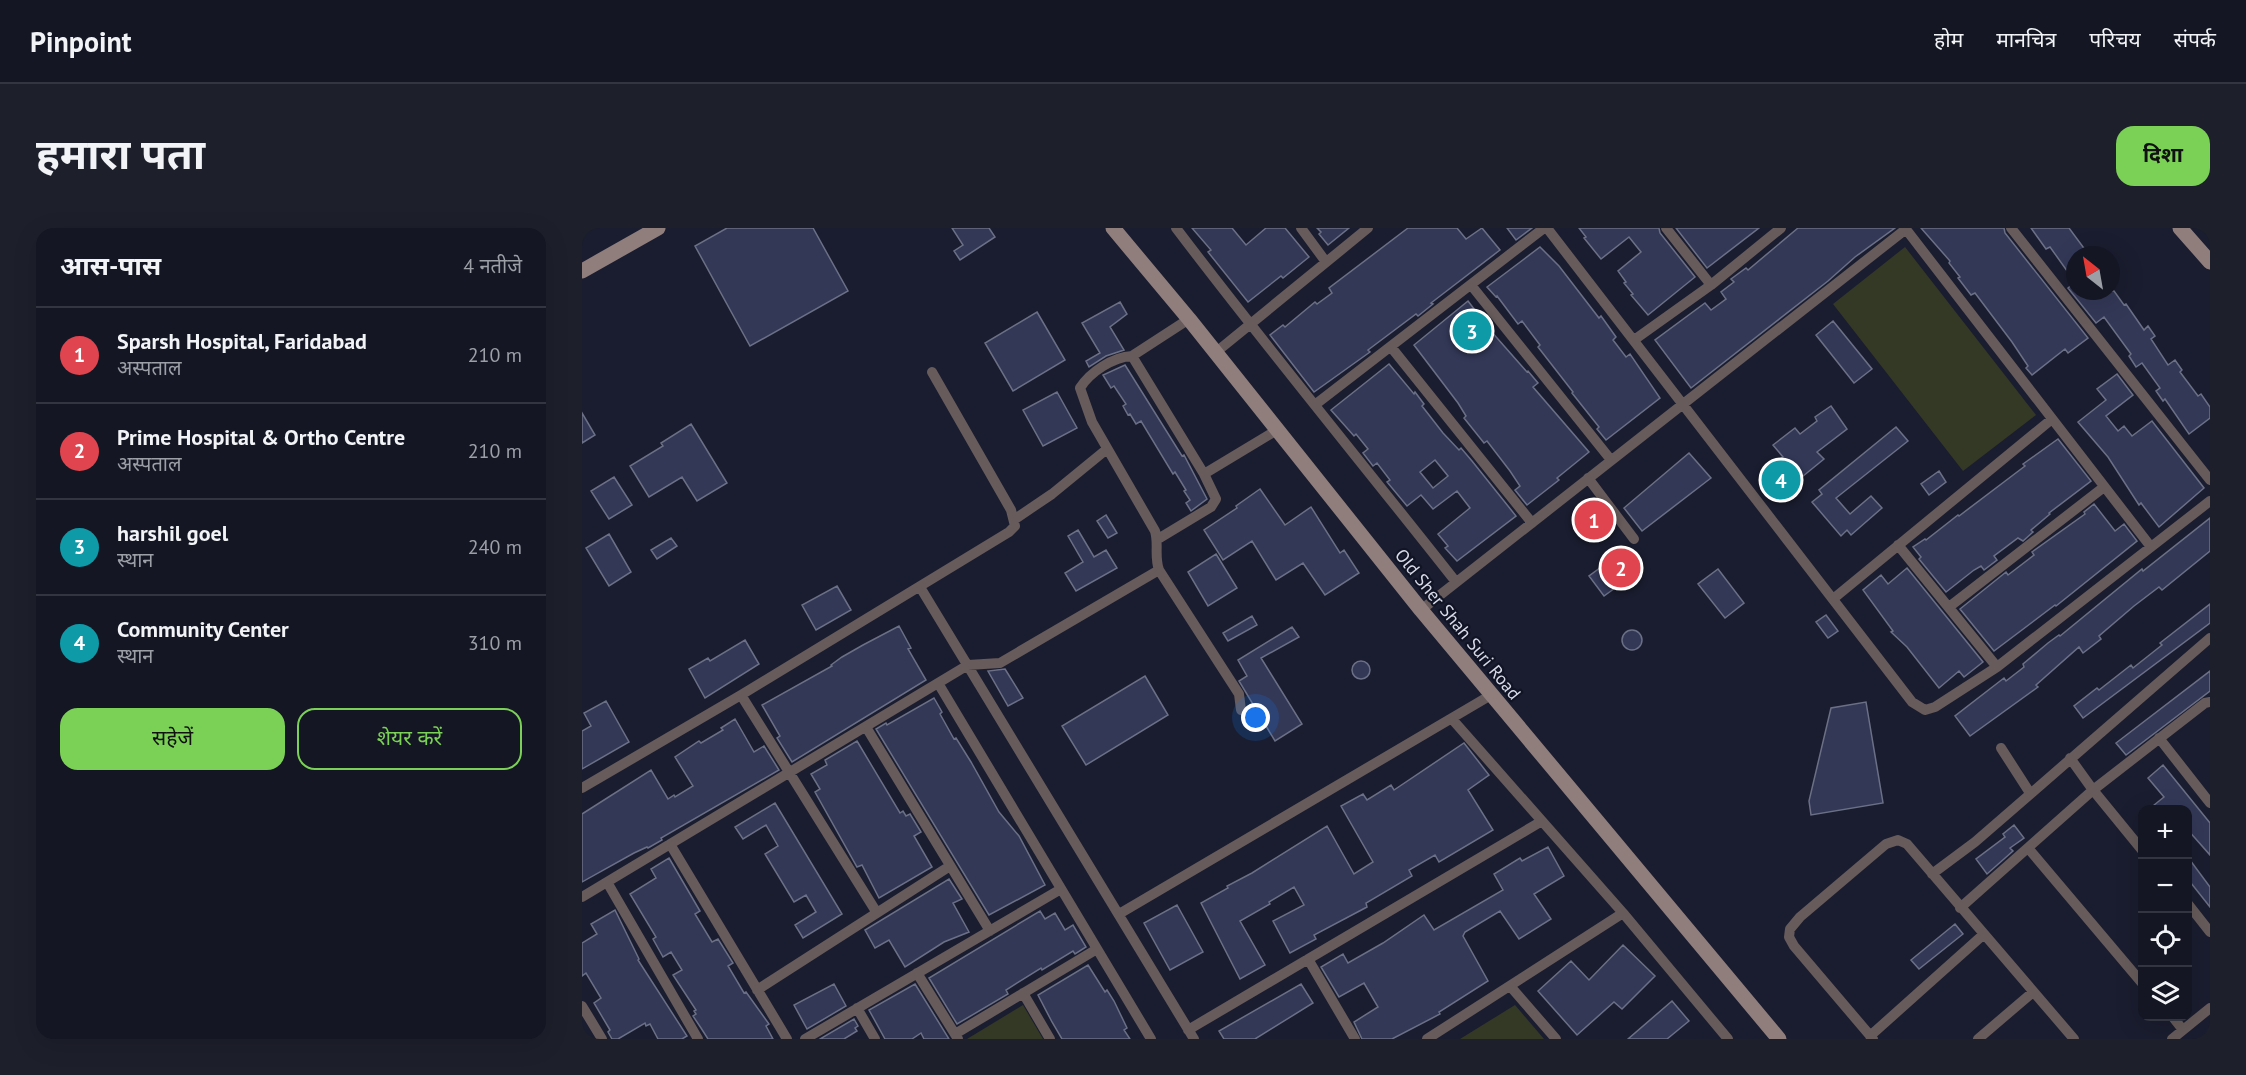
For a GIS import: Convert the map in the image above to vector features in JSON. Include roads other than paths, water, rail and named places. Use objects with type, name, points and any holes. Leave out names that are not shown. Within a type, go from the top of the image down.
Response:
[{"type":"street","points":[[582,271],[658,228]]},
{"type":"street","name":"Old Sher Shah Suri Road","points":[[1113,228],[1189,319],[1421,610],[1779,1039]]},
{"type":"street","points":[[1176,228],[1250,325],[1316,404],[1456,582]]},
{"type":"street","points":[[1301,228],[1326,262]]},
{"type":"street","points":[[1215,353],[1368,228]]},
{"type":"street","points":[[1316,404],[1546,228],[1912,702],[1925,710],[1935,707],[1997,667],[2210,501]]},
{"type":"street","points":[[1666,228],[1711,285]]},
{"type":"street","points":[[1634,340],[1711,285],[1781,228]]},
{"type":"street","points":[[1421,610],[1906,228],[2151,547]]},
{"type":"street","points":[[2011,228],[2210,480]]},
{"type":"street","points":[[2180,228],[2210,262]]},
{"type":"street","points":[[1471,285],[1611,460]]},
{"type":"street","points":[[1189,319],[1132,356],[1106,365],[1085,381],[1080,388],[1088,413],[1155,531],[1158,540],[1155,553],[1159,570],[1239,694],[1241,710]]},
{"type":"street","points":[[1391,346],[1532,523]]},
{"type":"street","points":[[1132,356],[1204,474],[1216,499],[1211,507],[1158,540]]},
{"type":"street","points":[[582,788],[741,695],[1010,532],[1015,525],[1014,519],[932,372]]},
{"type":"street","points":[[1833,599],[2052,419]]},
{"type":"street","points":[[1204,474],[1277,430]]},
{"type":"street","points":[[1014,519],[1052,494],[1107,448]]},
{"type":"street","points":[[1588,478],[1634,539]]},
{"type":"street","points":[[1949,607],[2104,487]]},
{"type":"street","points":[[1898,545],[1997,667]]},
{"type":"street","points":[[582,897],[968,665],[1000,663],[1159,570]]},
{"type":"street","points":[[920,586],[1191,1034],[1308,959],[1542,821]]},
{"type":"street","points":[[1932,874],[1975,842],[2210,638]]},
{"type":"street","points":[[938,683],[1151,1039]]},
{"type":"street","points":[[741,695],[877,913]]},
{"type":"street","points":[[1119,914],[1491,695]]},
{"type":"street","points":[[1960,908],[2093,790],[2205,703],[2210,702]]},
{"type":"street","points":[[1452,719],[1623,913],[1728,1039]]},
{"type":"street","points":[[866,727],[990,931]]},
{"type":"street","points":[[2159,738],[2210,804]]},
{"type":"street","points":[[2001,748],[2030,793]]},
{"type":"street","points":[[2070,758],[2138,845]]},
{"type":"street","points":[[1984,934],[1871,1038],[1789,937],[1790,929],[1800,917],[1886,844],[1898,840],[1907,844],[2074,1039]]},
{"type":"street","points":[[670,844],[787,1039]]},
{"type":"street","points":[[2028,849],[2138,977]]},
{"type":"street","points":[[757,990],[950,866]]},
{"type":"street","points":[[607,882],[698,1039]]},
{"type":"street","points":[[805,1039],[1061,889]]},
{"type":"street","points":[[2192,910],[2210,932]]},
{"type":"street","points":[[1427,1039],[1623,913]]},
{"type":"street","points":[[917,973],[956,1037],[1023,993],[1097,949]]},
{"type":"street","points":[[1308,959],[1355,1039]]},
{"type":"street","points":[[1510,986],[1556,1039]]},
{"type":"street","points":[[1978,1039],[2033,992]]},
{"type":"street","points":[[1023,993],[1050,1039]]},
{"type":"street","points":[[582,1006],[602,1039]]},
{"type":"street","points":[[857,1008],[875,1039]]},
{"type":"street","points":[[2172,1039],[2210,1008]]},
{"type":"street","points":[[2175,1021],[2183,1030]]},
{"type":"place","name":"harshil goel","points":[[1472,331]]},
{"type":"place","name":"Community Center","points":[[1781,480]]},
{"type":"place","name":"Sparsh Hospital, Faridabad","points":[[1594,520]]},
{"type":"place","name":"Prime Hospital & Ortho Centre","points":[[1621,568]]}]
